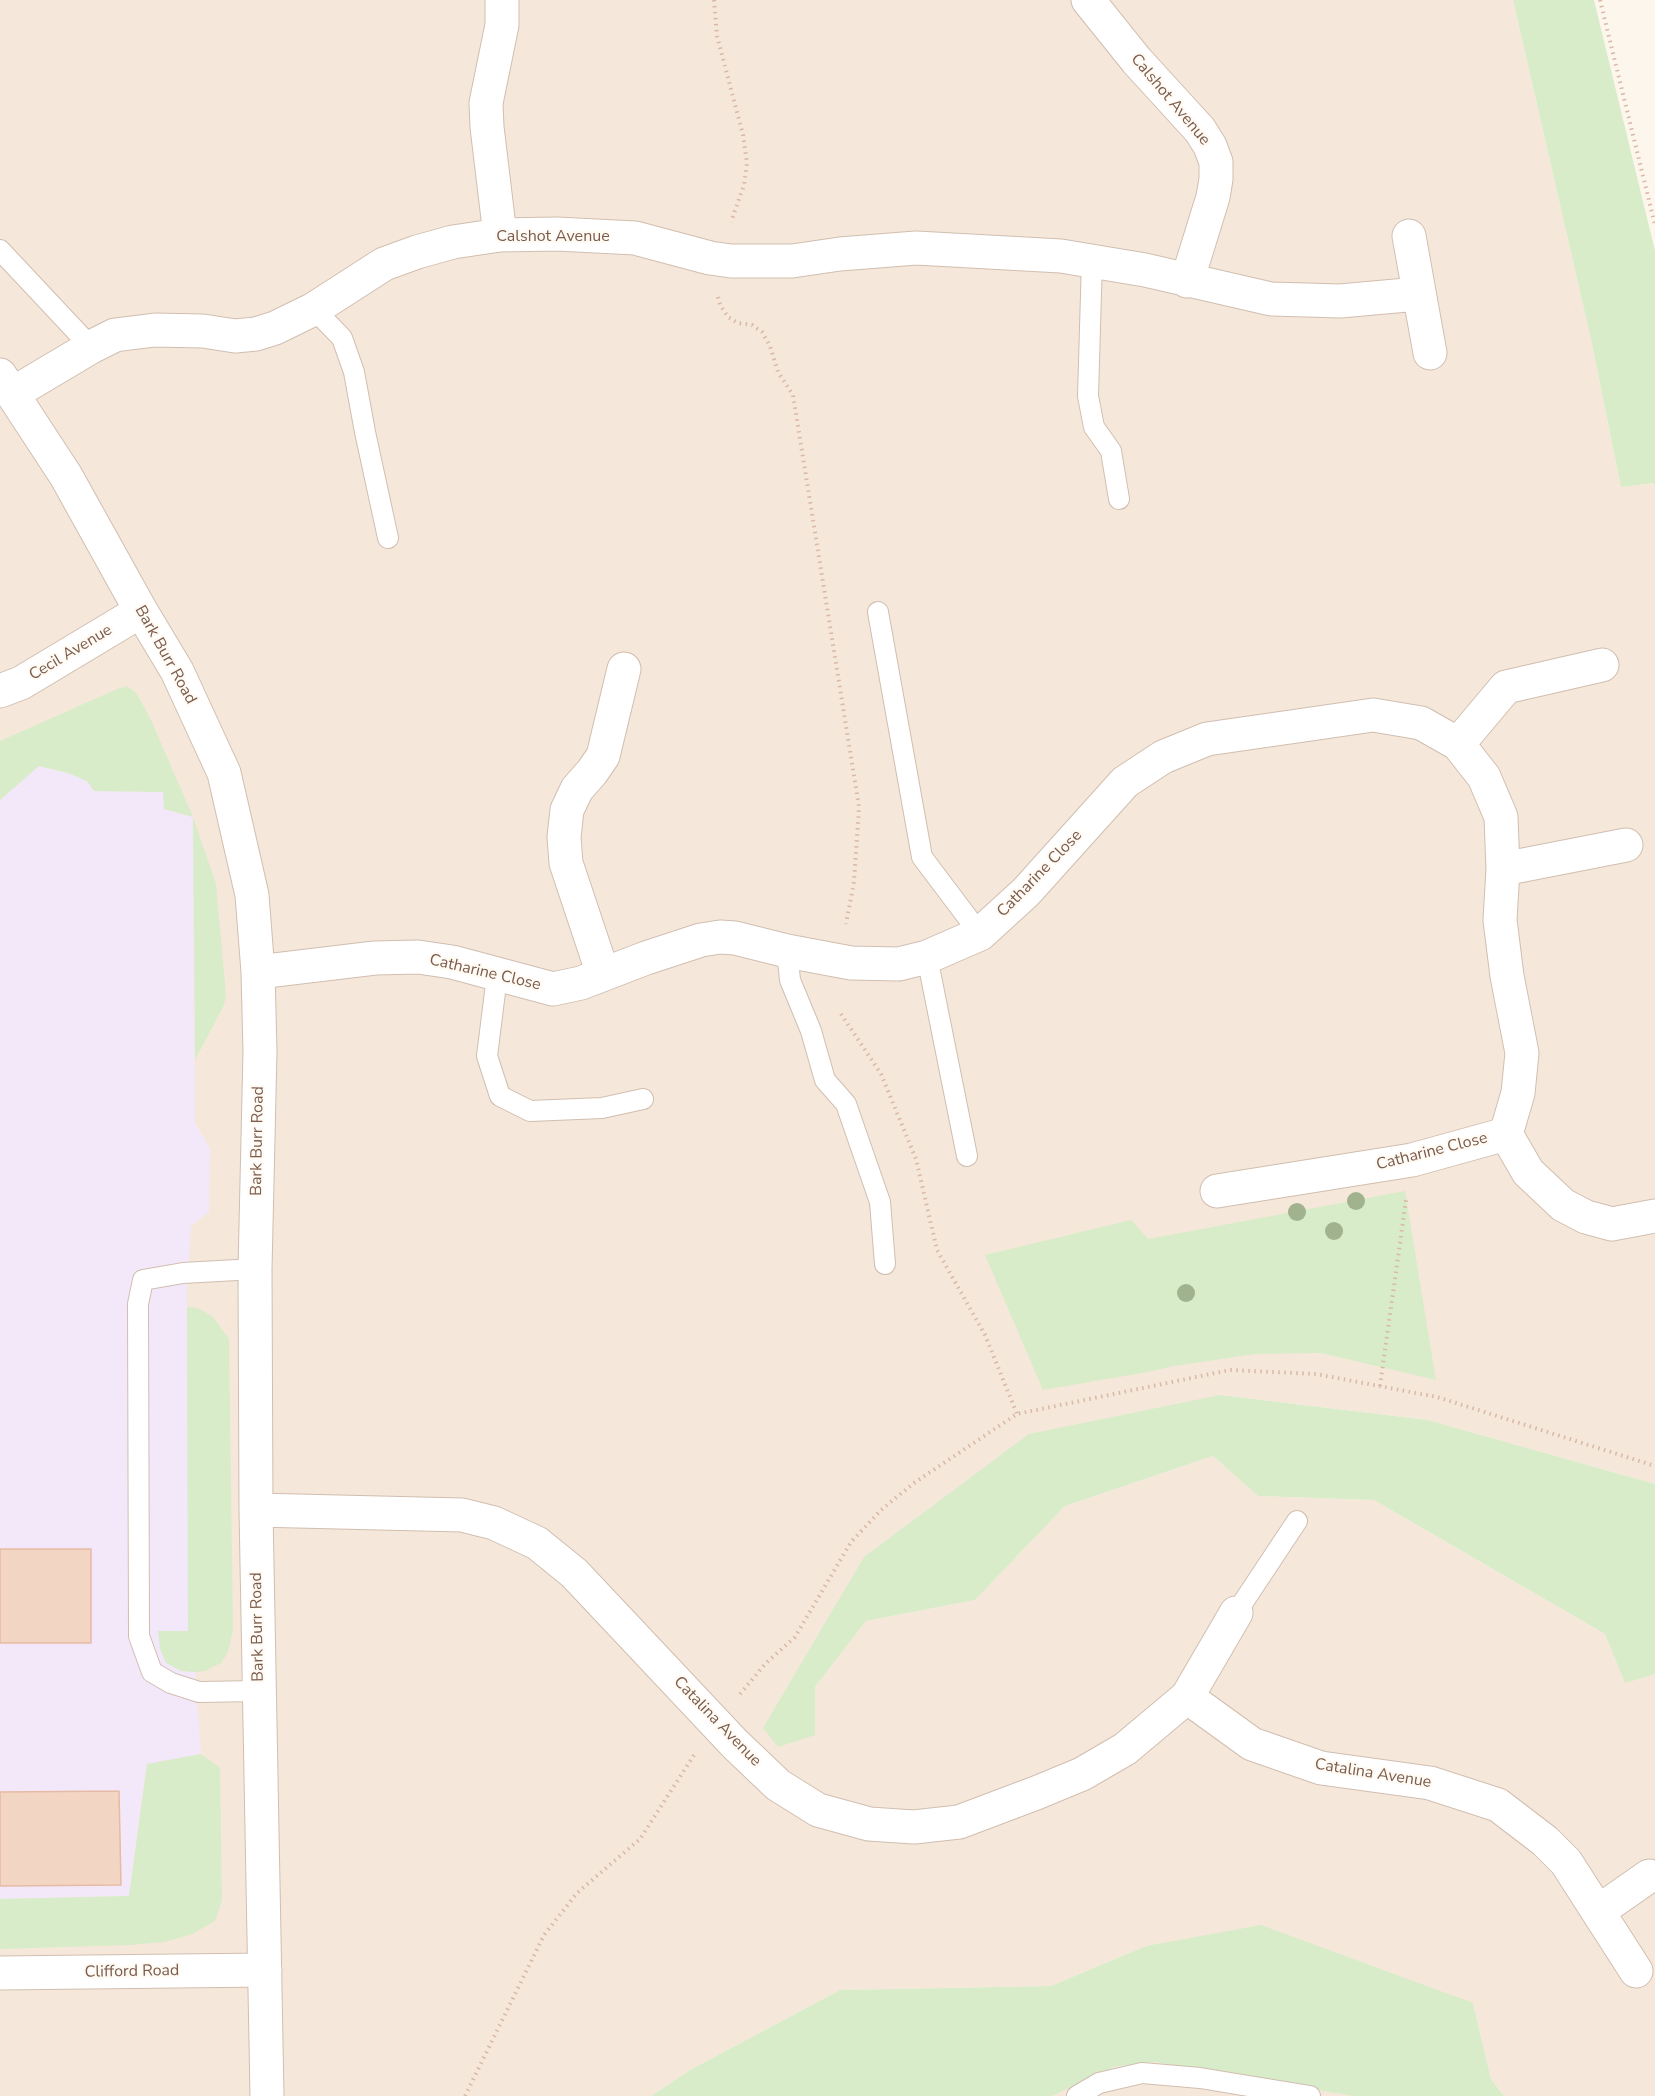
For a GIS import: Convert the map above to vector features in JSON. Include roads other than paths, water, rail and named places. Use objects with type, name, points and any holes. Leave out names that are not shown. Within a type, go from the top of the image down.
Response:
[{"type":"street","points":[[500,235],[486,103],[502,25],[502,0]]},
{"type":"street","name":"Calshot Avenue","points":[[1088,0],[1137,62],[1200,130],[1216,162],[1213,197],[1186,281]]},
{"type":"street","name":"Calshot Avenue","points":[[6,384],[115,335],[155,330],[203,331],[235,336],[256,334],[275,328],[314,309],[384,264],[453,242],[500,235],[557,234],[635,238],[710,258],[754,262],[792,261],[850,253],[916,248],[1061,256],[1092,260],[1271,299],[1340,301],[1418,294]]},
{"type":"street","points":[[1409,236],[1430,353]]},
{"type":"street","name":"Bark Burr Road","points":[[6,384],[66,476],[177,671],[224,773],[252,895],[258,972],[260,1051],[255,1269],[256,1510],[267,2096]]},
{"type":"street","name":"Cecil Avenue","points":[[0,691],[21,683],[141,611]]},
{"type":"street","points":[[1458,744],[1506,687],[1602,665]]},
{"type":"street","points":[[603,974],[566,863],[564,837],[567,810],[577,789],[603,756],[624,669]]},
{"type":"street","name":"Catharine Close","points":[[258,972],[375,958],[418,957],[452,962],[497,976],[553,989],[574,986],[646,958],[710,938],[735,938],[787,951],[863,964],[899,964],[927,957],[980,934],[1026,892],[1125,782],[1163,758],[1207,740],[1373,715],[1421,723],[1458,744],[1484,777],[1502,817],[1503,869],[1500,920],[1507,976],[1522,1053],[1518,1093],[1506,1134],[1528,1172],[1563,1205],[1586,1217],[1612,1224],[1655,1216]]},
{"type":"street","points":[[1503,869],[1626,844]]},
{"type":"street","name":"Catharine Close","points":[[1217,1191],[1412,1160],[1506,1134]]},
{"type":"street","name":"Catalina Avenue","points":[[256,1510],[462,1515],[495,1523],[537,1544],[574,1574],[741,1750],[778,1785],[818,1810],[868,1824],[914,1827],[959,1822],[1082,1774],[1125,1749],[1187,1697],[1236,1613]]},
{"type":"street","name":"Catalina Avenue","points":[[1187,1697],[1252,1744],[1321,1768],[1430,1783],[1498,1805],[1545,1841],[1566,1863],[1636,1971]]},
{"type":"street","points":[[1599,1911],[1649,1876]]},
{"type":"street","name":"Clifford Road","points":[[0,1973],[265,1970]]},
{"type":"lane","points":[[0,250],[91,347]]},
{"type":"lane","points":[[1092,260],[1088,396],[1094,427],[1110,451],[1119,499]]},
{"type":"lane","points":[[314,309],[342,338],[354,372],[388,538]]},
{"type":"lane","points":[[878,612],[922,857],[980,934]]},
{"type":"lane","points":[[787,951],[790,980],[811,1031],[825,1080],[846,1104],[880,1202],[885,1264]]},
{"type":"lane","points":[[927,957],[967,1156]]},
{"type":"lane","points":[[497,976],[486,1056],[500,1096],[530,1111],[602,1108],[643,1099]]},
{"type":"lane","points":[[255,1269],[183,1273],[143,1280],[138,1304],[139,1636],[152,1672],[171,1683],[199,1692],[259,1691]]},
{"type":"lane","name":"Catalina Avenue","points":[[1236,1613],[1297,1521]]},
{"type":"lane","points":[[1077,2096],[1099,2083],[1142,2073],[1200,2078],[1310,2096]]}]
